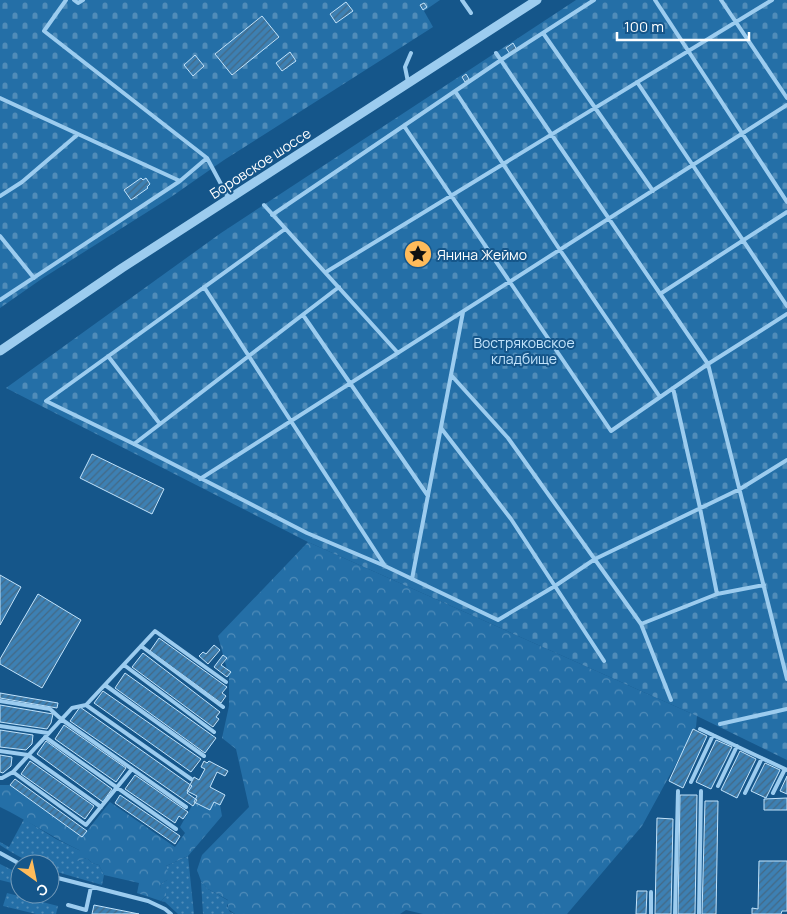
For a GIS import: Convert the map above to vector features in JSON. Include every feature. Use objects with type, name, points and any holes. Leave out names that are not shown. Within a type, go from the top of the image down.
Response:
[{"type":"street","name":"Боровское шоссе","points":[[0,351],[122,268],[537,0]]},
{"type":"lane","points":[[66,0],[44,31],[207,158],[229,199]]},
{"type":"lane","points":[[74,0],[78,3],[84,0]]},
{"type":"lane","points":[[462,0],[471,13]]},
{"type":"lane","points":[[272,215],[501,60],[594,0]]},
{"type":"lane","points":[[655,0],[787,202]]},
{"type":"lane","points":[[721,0],[787,98]]},
{"type":"lane","points":[[326,272],[772,0]]},
{"type":"lane","points":[[543,33],[653,191]]},
{"type":"lane","points":[[408,83],[406,67],[411,53]]},
{"type":"lane","points":[[496,53],[708,364],[787,679]]},
{"type":"lane","points":[[637,82],[787,306]]},
{"type":"lane","points":[[455,91],[660,397]]},
{"type":"lane","points":[[0,98],[180,181]]},
{"type":"lane","points":[[200,479],[787,105]]},
{"type":"lane","points":[[404,126],[611,431],[708,364],[787,314]]},
{"type":"lane","points":[[0,196],[22,182],[77,134]]},
{"type":"lane","points":[[0,300],[180,181],[207,158]]},
{"type":"lane","points":[[264,204],[398,353]]},
{"type":"lane","points":[[660,294],[787,212]]},
{"type":"lane","points":[[285,229],[46,401],[307,533],[385,566],[498,620],[555,586],[595,559],[740,489],[787,460]]},
{"type":"lane","points":[[0,236],[34,278]]},
{"type":"lane","points":[[204,287],[385,566]]},
{"type":"lane","points":[[134,444],[339,287]]},
{"type":"lane","points":[[412,579],[463,312]]},
{"type":"lane","points":[[304,315],[428,496]]},
{"type":"lane","points":[[108,356],[160,424]]},
{"type":"lane","points":[[451,375],[508,438],[641,624],[671,700]]},
{"type":"lane","points":[[673,388],[717,594]]},
{"type":"lane","points":[[441,428],[511,519],[604,661]]},
{"type":"lane","points":[[641,624],[717,594],[764,585]]},
{"type":"lane","points":[[0,778],[13,772],[72,708],[86,705],[155,631],[226,682]]},
{"type":"lane","points":[[141,646],[223,707]]},
{"type":"lane","points":[[124,665],[214,732]]},
{"type":"lane","points":[[105,685],[204,756]]},
{"type":"lane","points":[[0,701],[50,709],[60,719],[186,806]]},
{"type":"lane","points":[[86,705],[191,779]]},
{"type":"lane","points":[[720,724],[787,709]]},
{"type":"lane","points":[[0,726],[46,735],[116,788],[176,829]]},
{"type":"lane","points":[[700,729],[786,770],[773,793]]},
{"type":"lane","points":[[691,782],[713,735]]},
{"type":"lane","points":[[718,786],[737,746]]},
{"type":"lane","points":[[0,751],[28,755],[101,807]]},
{"type":"lane","points":[[745,793],[762,758]]},
{"type":"lane","points":[[13,772],[86,825],[132,769]]},
{"type":"lane","points":[[699,914],[701,790]]},
{"type":"lane","points":[[675,914],[678,791]]},
{"type":"lane","points":[[60,879],[156,904],[171,914]]},
{"type":"lane","points":[[68,905],[86,910],[92,887]]},
{"type":"lane","points":[[650,914],[651,892]]},
{"type":"green space","points":[[0,0],[440,0],[424,11],[433,27],[224,160],[171,197],[43,278],[0,308]]},
{"type":"green space","name":"Востряковское кладбище","points":[[576,0],[787,0],[787,760],[697,716],[308,542],[6,388],[221,233]]},
{"type":"green space","points":[[308,542],[697,716],[696,727],[642,826],[567,914],[423,914],[406,910],[400,914],[235,914],[228,909],[228,900],[208,889],[201,881],[197,870],[202,855],[249,807],[236,749],[222,738],[229,706],[229,677],[218,636]]},
{"type":"green space","points":[[0,785],[10,785],[82,837],[110,802],[175,847],[185,833],[180,827],[194,802],[214,802],[220,805],[222,816],[188,856],[166,866],[170,878],[161,884],[160,887],[166,891],[166,896],[161,901],[137,893],[139,883],[104,875],[99,865],[92,863],[87,858],[78,861],[75,859],[75,855],[79,850],[0,807]]},
{"type":"green space","points":[[24,819],[56,839],[81,851],[78,861],[87,858],[92,863],[99,865],[104,875],[102,885],[60,873],[60,854],[15,854],[0,845],[0,842],[9,847]]},
{"type":"green space","points":[[188,856],[194,914],[178,914],[165,902],[161,901],[166,896],[160,887],[167,880],[166,866]]},
{"type":"green space","points":[[0,864],[10,869],[10,882],[0,880]]},
{"type":"green space","points":[[201,881],[208,889],[229,901],[227,906],[230,912],[235,914],[203,914]]},
{"type":"green space","points":[[7,893],[10,894],[10,904],[50,904],[58,906],[56,914],[36,914],[3,906]]},
{"type":"building","points":[[346,2],[353,11],[336,23],[330,14]]},
{"type":"building","points":[[424,3],[427,7],[423,10],[420,5]]},
{"type":"building","points":[[262,16],[279,37],[232,75],[215,54]]},
{"type":"building","points":[[513,43],[517,50],[510,54],[506,48]]},
{"type":"building","points":[[290,52],[296,61],[282,71],[276,63]]},
{"type":"building","points":[[195,55],[204,66],[193,76],[184,65]]},
{"type":"building","points":[[466,74],[469,79],[465,82],[462,77]]},
{"type":"building","points":[[141,178],[143,180],[146,178],[150,184],[148,188],[131,200],[124,190]]},
{"type":"building","points":[[92,454],[164,489],[152,514],[80,478]]},
{"type":"building","points":[[0,575],[21,587],[0,625]]},
{"type":"building","points":[[38,594],[81,620],[42,688],[0,664],[0,659]]},
{"type":"building","points":[[159,638],[227,687],[222,693],[226,696],[221,703],[150,651]]},
{"type":"building","points":[[214,645],[220,650],[208,664],[199,656],[203,652],[206,654]]},
{"type":"building","points":[[143,653],[220,712],[216,717],[219,719],[213,727],[132,667]]},
{"type":"building","points":[[223,655],[227,658],[221,665],[231,672],[227,677],[214,667]]},
{"type":"building","points":[[125,673],[216,738],[205,753],[115,688]]},
{"type":"building","points":[[103,691],[201,759],[191,772],[94,703]]},
{"type":"building","points":[[0,693],[58,703],[57,708],[0,698]]},
{"type":"building","points":[[0,705],[53,714],[51,723],[47,729],[0,722]]},
{"type":"building","points":[[80,707],[192,786],[187,793],[197,800],[193,806],[70,721]]},
{"type":"building","points":[[64,725],[126,768],[116,782],[55,739]]},
{"type":"building","points":[[693,729],[707,736],[683,788],[669,781]]},
{"type":"building","points":[[0,730],[33,735],[32,744],[26,750],[0,747]]},
{"type":"building","points":[[716,740],[732,747],[711,789],[696,782]]},
{"type":"building","points":[[46,741],[112,789],[103,802],[37,754]]},
{"type":"building","points":[[740,751],[756,759],[737,798],[721,790]]},
{"type":"building","points":[[0,755],[12,757],[11,766],[3,773],[0,772]]},
{"type":"building","points":[[30,761],[94,806],[85,819],[21,774]]},
{"type":"building","points":[[204,761],[207,763],[209,761],[228,771],[225,776],[217,772],[210,787],[225,795],[220,805],[214,802],[210,810],[194,802],[197,796],[187,791],[194,777],[199,780],[205,769],[201,767]]},
{"type":"building","points":[[765,763],[780,770],[766,798],[751,791]]},
{"type":"building","points":[[135,775],[188,812],[183,819],[179,816],[175,823],[125,789]]},
{"type":"building","points":[[787,776],[787,794],[780,791]]},
{"type":"building","points":[[15,779],[87,831],[82,837],[10,785]]},
{"type":"building","points":[[120,795],[180,836],[175,844],[115,803]]},
{"type":"building","points":[[680,795],[697,795],[695,914],[678,914]]},
{"type":"building","points":[[787,798],[787,810],[764,810],[764,799]]},
{"type":"building","points":[[705,801],[718,801],[716,914],[702,914]]},
{"type":"building","points":[[657,818],[673,819],[671,914],[655,914]]},
{"type":"building","points":[[759,861],[787,861],[787,911],[782,911],[781,914],[752,914],[752,908],[758,909]]},
{"type":"building","points":[[637,891],[647,891],[646,914],[636,914]]},
{"type":"building","points":[[94,905],[139,914],[92,914]]},
{"type":"place","name":"Янина Жеймо","points":[[418,254]]}]
